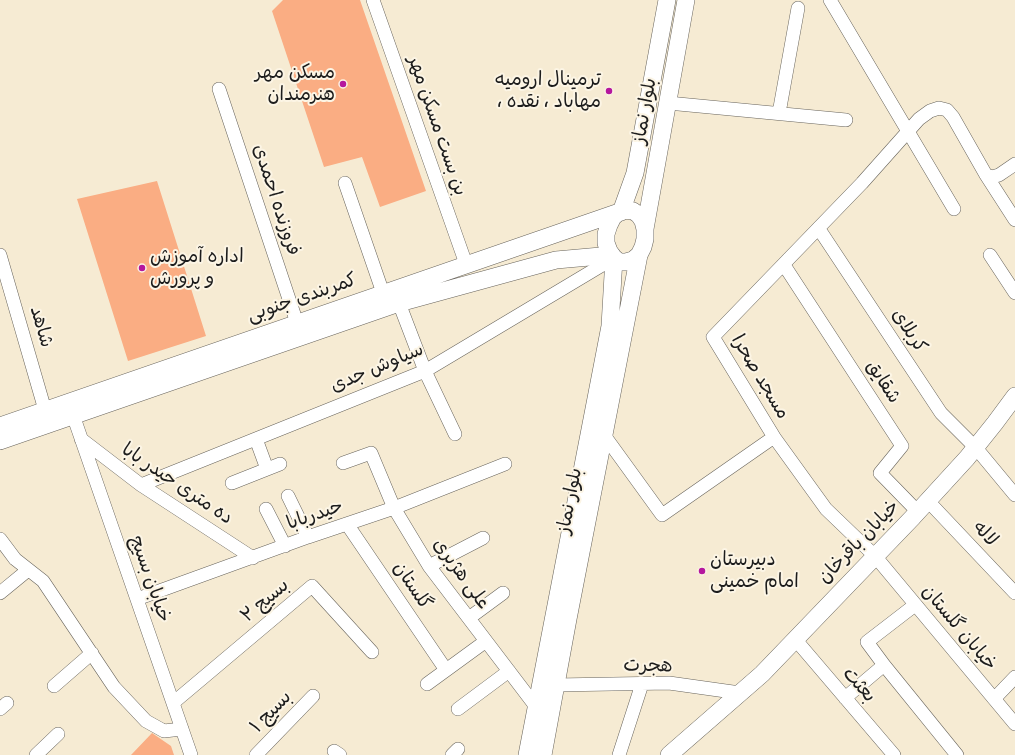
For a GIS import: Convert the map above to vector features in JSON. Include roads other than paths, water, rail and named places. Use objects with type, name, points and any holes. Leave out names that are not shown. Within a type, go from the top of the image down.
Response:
[{"type":"main road","name":"بلوار نماز","points":[[620,212],[634,173],[667,0]]},
{"type":"main road","name":"بلوار نماز","points":[[645,230],[686,0]]},
{"type":"main road","points":[[634,173],[642,182],[648,182],[655,177]]},
{"type":"main road","points":[[626,210],[633,211],[639,215],[643,221],[645,230],[643,247],[639,255],[633,260],[619,262],[613,256],[606,243],[606,234],[613,217],[626,210]]},
{"type":"main road","name":"کمربندی جنوبی","points":[[171,374],[297,323],[620,212]]},
{"type":"main road","points":[[548,236],[556,236],[561,240],[564,247],[562,254],[556,260]]},
{"type":"main road","name":"بلوار نماز","points":[[543,755],[639,255]]},
{"type":"main road","name":"کمربندی جنوبی","points":[[0,441],[47,417],[171,374],[400,303],[556,260],[613,256]]},
{"type":"main road","name":"بلوار نماز","points":[[527,755],[610,326],[613,256]]},
{"type":"main road","points":[[611,297],[621,289],[627,290],[631,296]]},
{"type":"main road","name":"خیابان باقرخان","points":[[668,755],[762,674],[923,507],[976,448],[1015,396]]},
{"type":"main road","name":"کمربندی جنوبی","points":[[0,426],[47,417]]},
{"type":"street","name":"بن بست مسکن مهر","points":[[373,0],[466,264]]},
{"type":"street","points":[[830,0],[954,209]]},
{"type":"street","points":[[779,113],[798,8]]},
{"type":"street","name":"فروزنده احمدی","points":[[219,89],[297,323]]},
{"type":"street","points":[[668,103],[846,120]]},
{"type":"street","name":"مسجد صحرا","points":[[604,435],[662,515],[774,437],[713,337],[819,229],[919,119],[930,111],[938,108],[947,110],[953,117],[986,175]]},
{"type":"street","points":[[986,175],[992,177],[999,175],[1015,164]]},
{"type":"street","points":[[986,175],[1015,220]]},
{"type":"street","points":[[345,182],[383,293]]},
{"type":"street","name":"کربلای","points":[[819,229],[941,413],[976,448],[1015,495]]},
{"type":"street","name":"شاهد","points":[[0,255],[47,417]]},
{"type":"street","points":[[990,255],[1015,293]]},
{"type":"street","name":"سیاوش جدی","points":[[141,485],[425,371],[613,256]]},
{"type":"street","name":"شقایق","points":[[784,265],[902,446],[880,473],[923,507]]},
{"type":"street","points":[[400,303],[425,371],[455,434]]},
{"type":"street","name":"خیابان بسیج","points":[[70,409],[191,755]]},
{"type":"street","name":"خیابان گلستان","points":[[774,437],[826,509],[875,556],[1015,724]]},
{"type":"street","name":"ده متری حیدر بابا","points":[[81,439],[141,485],[253,558]]},
{"type":"street","points":[[256,439],[267,469]]},
{"type":"street","name":"علی هژبری","points":[[343,463],[371,452],[394,508],[429,566],[536,708]]},
{"type":"street","points":[[232,483],[280,464]]},
{"type":"street","name":"حیدربابا","points":[[137,599],[308,537],[394,508],[505,464]]},
{"type":"street","points":[[288,496],[308,537]]},
{"type":"street","name":"لاله","points":[[923,507],[1015,593]]},
{"type":"street","points":[[266,509],[285,546]]},
{"type":"street","name":"گلستان","points":[[347,524],[446,670]]},
{"type":"street","points":[[429,566],[483,538]]},
{"type":"street","points":[[0,539],[15,559],[43,581],[114,687],[146,721],[164,731],[182,729]]},
{"type":"street","points":[[0,593],[28,570]]},
{"type":"street","name":"بسیج ۲","points":[[173,703],[312,586],[372,652]]},
{"type":"street","points":[[469,618],[502,593]]},
{"type":"street","points":[[915,605],[867,642],[957,755]]},
{"type":"street","name":"بعثت","points":[[795,639],[894,755]]},
{"type":"street","points":[[427,684],[486,641]]},
{"type":"street","points":[[54,686],[92,653]]},
{"type":"street","points":[[846,698],[884,665]]},
{"type":"street","points":[[458,709],[509,671]]},
{"type":"street","points":[[994,699],[1015,677]]},
{"type":"street","name":"هجرت","points":[[556,685],[669,683],[740,693]]},
{"type":"street","points":[[619,755],[642,684]]},
{"type":"street","name":"بسیج ۱","points":[[256,755],[313,696]]},
{"type":"street","points":[[36,755],[58,734]]},
{"type":"place","name":"مسکن مهر هنرمندان","points":[[343,84]]},
{"type":"place","name":"ترمینال ارومیه ، مهاباد ، نقده","points":[[609,91]]},
{"type":"place","name":"اداره آموزش و پرورش","points":[[142,268]]},
{"type":"place","name":"دبیرستان امام خمینی","points":[[702,571]]}]
